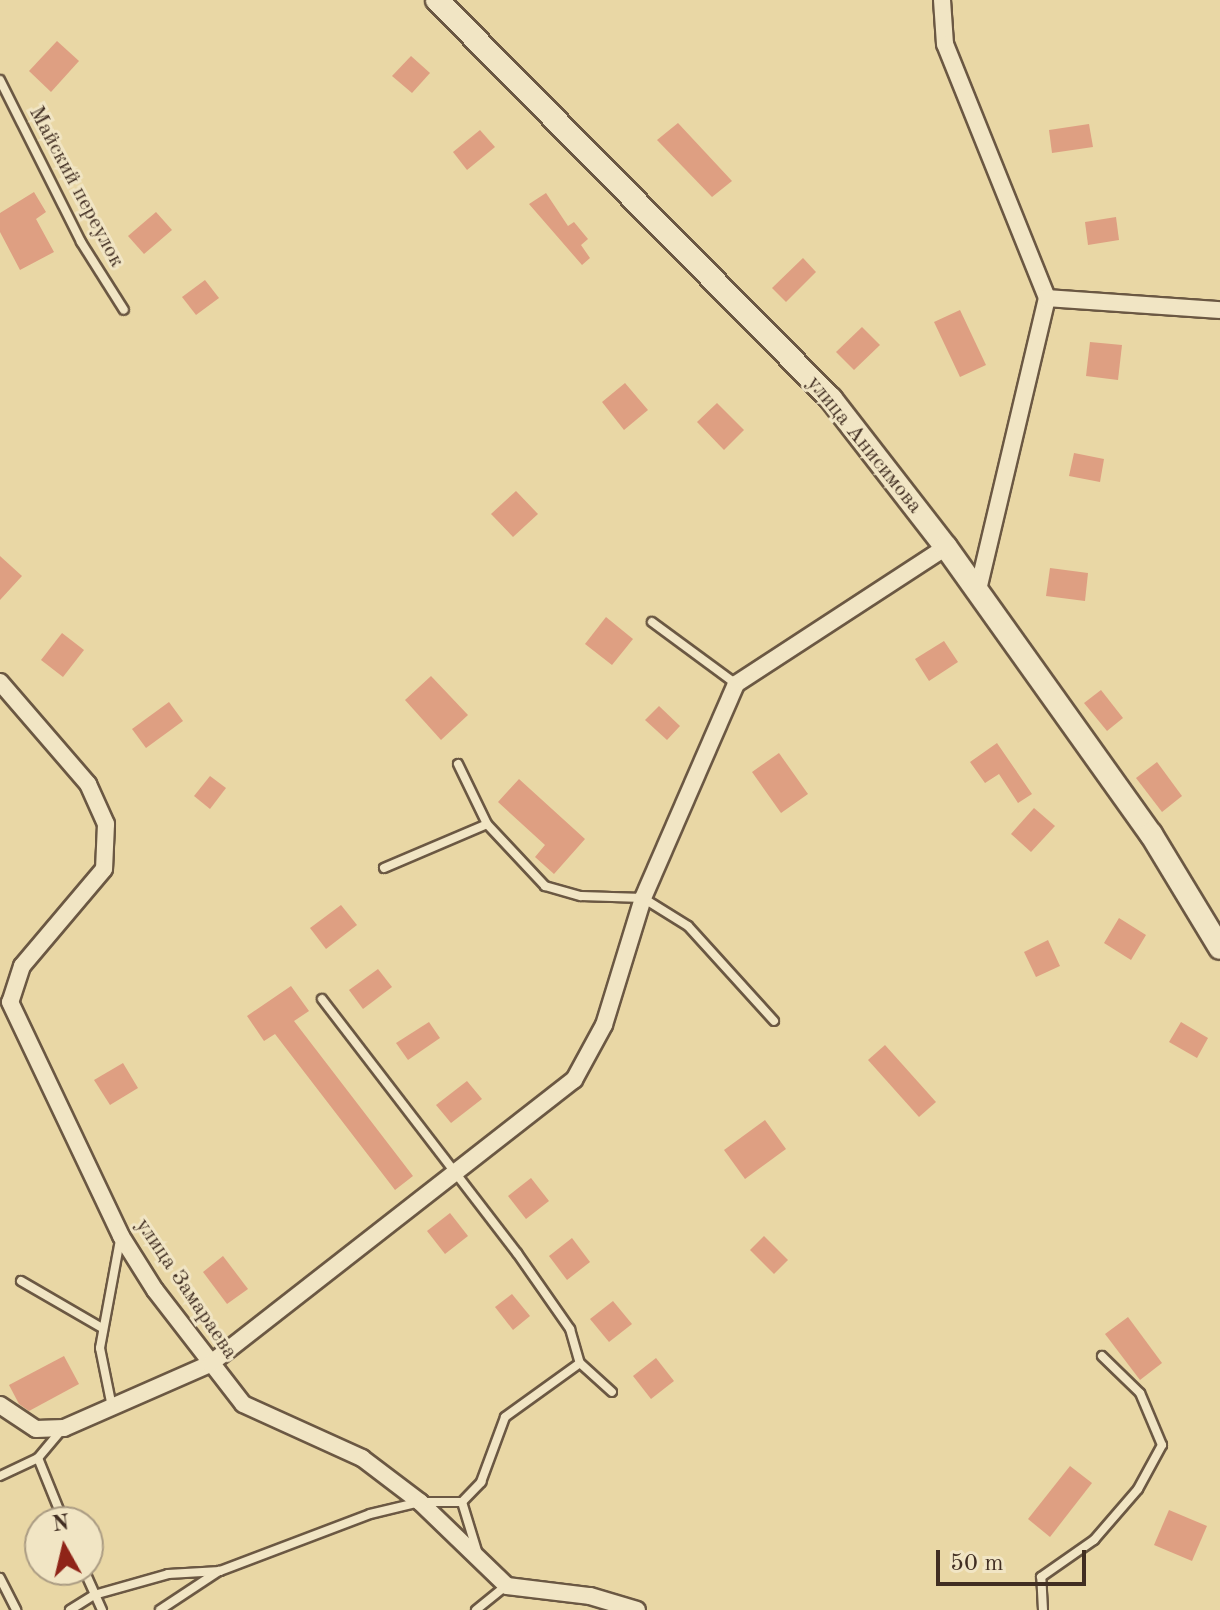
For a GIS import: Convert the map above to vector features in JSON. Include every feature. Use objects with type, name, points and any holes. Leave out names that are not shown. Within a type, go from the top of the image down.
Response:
[{"type":"street","name":"улица Анисимова","points":[[437,0],[458,9],[831,399],[946,547],[1151,834],[1220,948]]},
{"type":"street","points":[[942,0],[945,44],[1047,298],[978,591]]},
{"type":"street","points":[[1047,298],[1220,310]]},
{"type":"street","points":[[0,1405],[36,1429],[64,1428],[210,1364],[574,1080],[604,1025],[643,898],[736,684],[946,547]]},
{"type":"street","name":"улица Замараева","points":[[0,682],[88,784],[106,824],[104,869],[22,966],[10,1002],[121,1236],[210,1364],[243,1404],[362,1458],[420,1502],[481,1566],[507,1586]]},
{"type":"street","points":[[507,1586],[590,1596],[637,1610]]},
{"type":"lane","name":"Майский переулок","points":[[0,80],[81,242],[124,310]]},
{"type":"lane","points":[[652,622],[736,684]]},
{"type":"lane","points":[[458,764],[487,824],[545,886],[581,896],[643,898],[688,926],[774,1021]]},
{"type":"lane","points":[[384,868],[487,824]]},
{"type":"lane","points":[[322,999],[570,1329],[580,1363],[612,1392]]},
{"type":"lane","points":[[112,1408],[102,1328],[121,1236]]},
{"type":"lane","points":[[21,1281],[102,1328]]},
{"type":"lane","points":[[1043,1610],[1041,1577],[1094,1540],[1138,1489],[1162,1445],[1140,1393],[1102,1356]]},
{"type":"lane","points":[[160,1610],[220,1571],[370,1514],[420,1502],[462,1502],[481,1482],[505,1417],[580,1363]]},
{"type":"lane","points":[[0,1476],[38,1458],[64,1428]]},
{"type":"lane","points":[[38,1458],[58,1506]]},
{"type":"lane","points":[[462,1502],[481,1566]]},
{"type":"lane","points":[[70,1610],[94,1595],[168,1574],[220,1571]]},
{"type":"lane","points":[[0,1578],[16,1610]]},
{"type":"lane","points":[[90,1586],[102,1610]]},
{"type":"lane","points":[[476,1610],[507,1586]]},
{"type":"building","points":[[57,41],[79,61],[51,92],[29,71]]},
{"type":"building","points":[[411,56],[430,73],[412,93],[392,76]]},
{"type":"building","points":[[678,123],[732,181],[712,197],[657,140]]},
{"type":"building","points":[[1089,124],[1093,147],[1052,153],[1049,130]]},
{"type":"building","points":[[480,130],[495,147],[467,170],[453,152]]},
{"type":"building","points":[[34,192],[46,212],[36,219],[54,252],[20,270],[0,232],[0,213]]},
{"type":"building","points":[[546,193],[568,226],[574,222],[588,239],[581,245],[590,258],[582,265],[529,204]]},
{"type":"building","points":[[156,212],[172,230],[144,254],[128,236]]},
{"type":"building","points":[[1116,217],[1119,240],[1088,245],[1085,222]]},
{"type":"building","points":[[803,258],[816,272],[786,302],[772,288]]},
{"type":"building","points":[[205,280],[219,298],[196,315],[182,297]]},
{"type":"building","points":[[960,310],[986,365],[960,377],[934,322]]},
{"type":"building","points":[[862,327],[880,345],[854,370],[836,352]]},
{"type":"building","points":[[1090,342],[1122,345],[1118,380],[1086,376]]},
{"type":"building","points":[[625,383],[648,410],[624,430],[602,402]]},
{"type":"building","points":[[717,403],[744,430],[724,450],[697,422]]},
{"type":"building","points":[[1074,453],[1104,459],[1100,482],[1069,476]]},
{"type":"building","points":[[516,491],[538,514],[513,537],[491,514]]},
{"type":"building","points":[[0,556],[22,576],[0,600]]},
{"type":"building","points":[[1050,568],[1088,573],[1085,601],[1046,596]]},
{"type":"building","points":[[606,617],[633,639],[612,665],[585,644]]},
{"type":"building","points":[[62,633],[84,650],[63,677],[41,660]]},
{"type":"building","points":[[944,641],[958,662],[929,681],[915,659]]},
{"type":"building","points":[[431,676],[468,715],[441,740],[405,700]]},
{"type":"building","points":[[1101,690],[1123,718],[1107,731],[1084,703]]},
{"type":"building","points":[[169,702],[183,721],[146,748],[132,729]]},
{"type":"building","points":[[659,706],[680,726],[667,740],[645,720]]},
{"type":"building","points":[[997,743],[1032,794],[1018,803],[999,774],[985,783],[970,762]]},
{"type":"building","points":[[779,753],[808,794],[781,813],[752,772]]},
{"type":"building","points":[[1157,762],[1182,796],[1162,812],[1136,778]]},
{"type":"building","points":[[210,776],[226,788],[210,809],[194,796]]},
{"type":"building","points":[[519,779],[585,839],[554,874],[535,857],[545,845],[498,802]]},
{"type":"building","points":[[1034,808],[1055,826],[1031,852],[1011,834]]},
{"type":"building","points":[[341,905],[357,925],[326,949],[310,928]]},
{"type":"building","points":[[1119,918],[1146,935],[1131,960],[1104,943]]},
{"type":"building","points":[[1048,940],[1060,966],[1036,977],[1024,952]]},
{"type":"building","points":[[378,969],[392,987],[363,1009],[349,990]]},
{"type":"building","points":[[291,986],[309,1011],[294,1021],[413,1176],[395,1190],[275,1034],[264,1041],[247,1016]]},
{"type":"building","points":[[429,1022],[440,1038],[408,1060],[396,1043]]},
{"type":"building","points":[[1181,1022],[1208,1038],[1197,1058],[1169,1042]]},
{"type":"building","points":[[885,1045],[936,1102],[919,1117],[868,1060]]},
{"type":"building","points":[[123,1063],[138,1088],[110,1105],[94,1080]]},
{"type":"building","points":[[467,1081],[482,1099],[451,1123],[436,1105]]},
{"type":"building","points":[[765,1120],[786,1149],[745,1179],[724,1150]]},
{"type":"building","points":[[531,1178],[549,1201],[526,1219],[508,1196]]},
{"type":"building","points":[[450,1213],[468,1236],[445,1254],[427,1231]]},
{"type":"building","points":[[764,1236],[788,1260],[774,1274],[750,1250]]},
{"type":"building","points":[[572,1238],[590,1262],[567,1280],[549,1256]]},
{"type":"building","points":[[223,1256],[248,1289],[227,1304],[203,1272]]},
{"type":"building","points":[[512,1294],[530,1316],[513,1330],[495,1307]]},
{"type":"building","points":[[613,1301],[632,1324],[609,1342],[590,1319]]},
{"type":"building","points":[[1128,1317],[1162,1363],[1140,1380],[1105,1334]]},
{"type":"building","points":[[64,1356],[79,1384],[29,1411],[19,1404],[9,1385]]},
{"type":"building","points":[[656,1358],[674,1381],[651,1399],[633,1376]]},
{"type":"building","points":[[1070,1466],[1092,1483],[1050,1537],[1028,1519]]},
{"type":"building","points":[[1169,1510],[1207,1526],[1192,1561],[1154,1545]]}]
